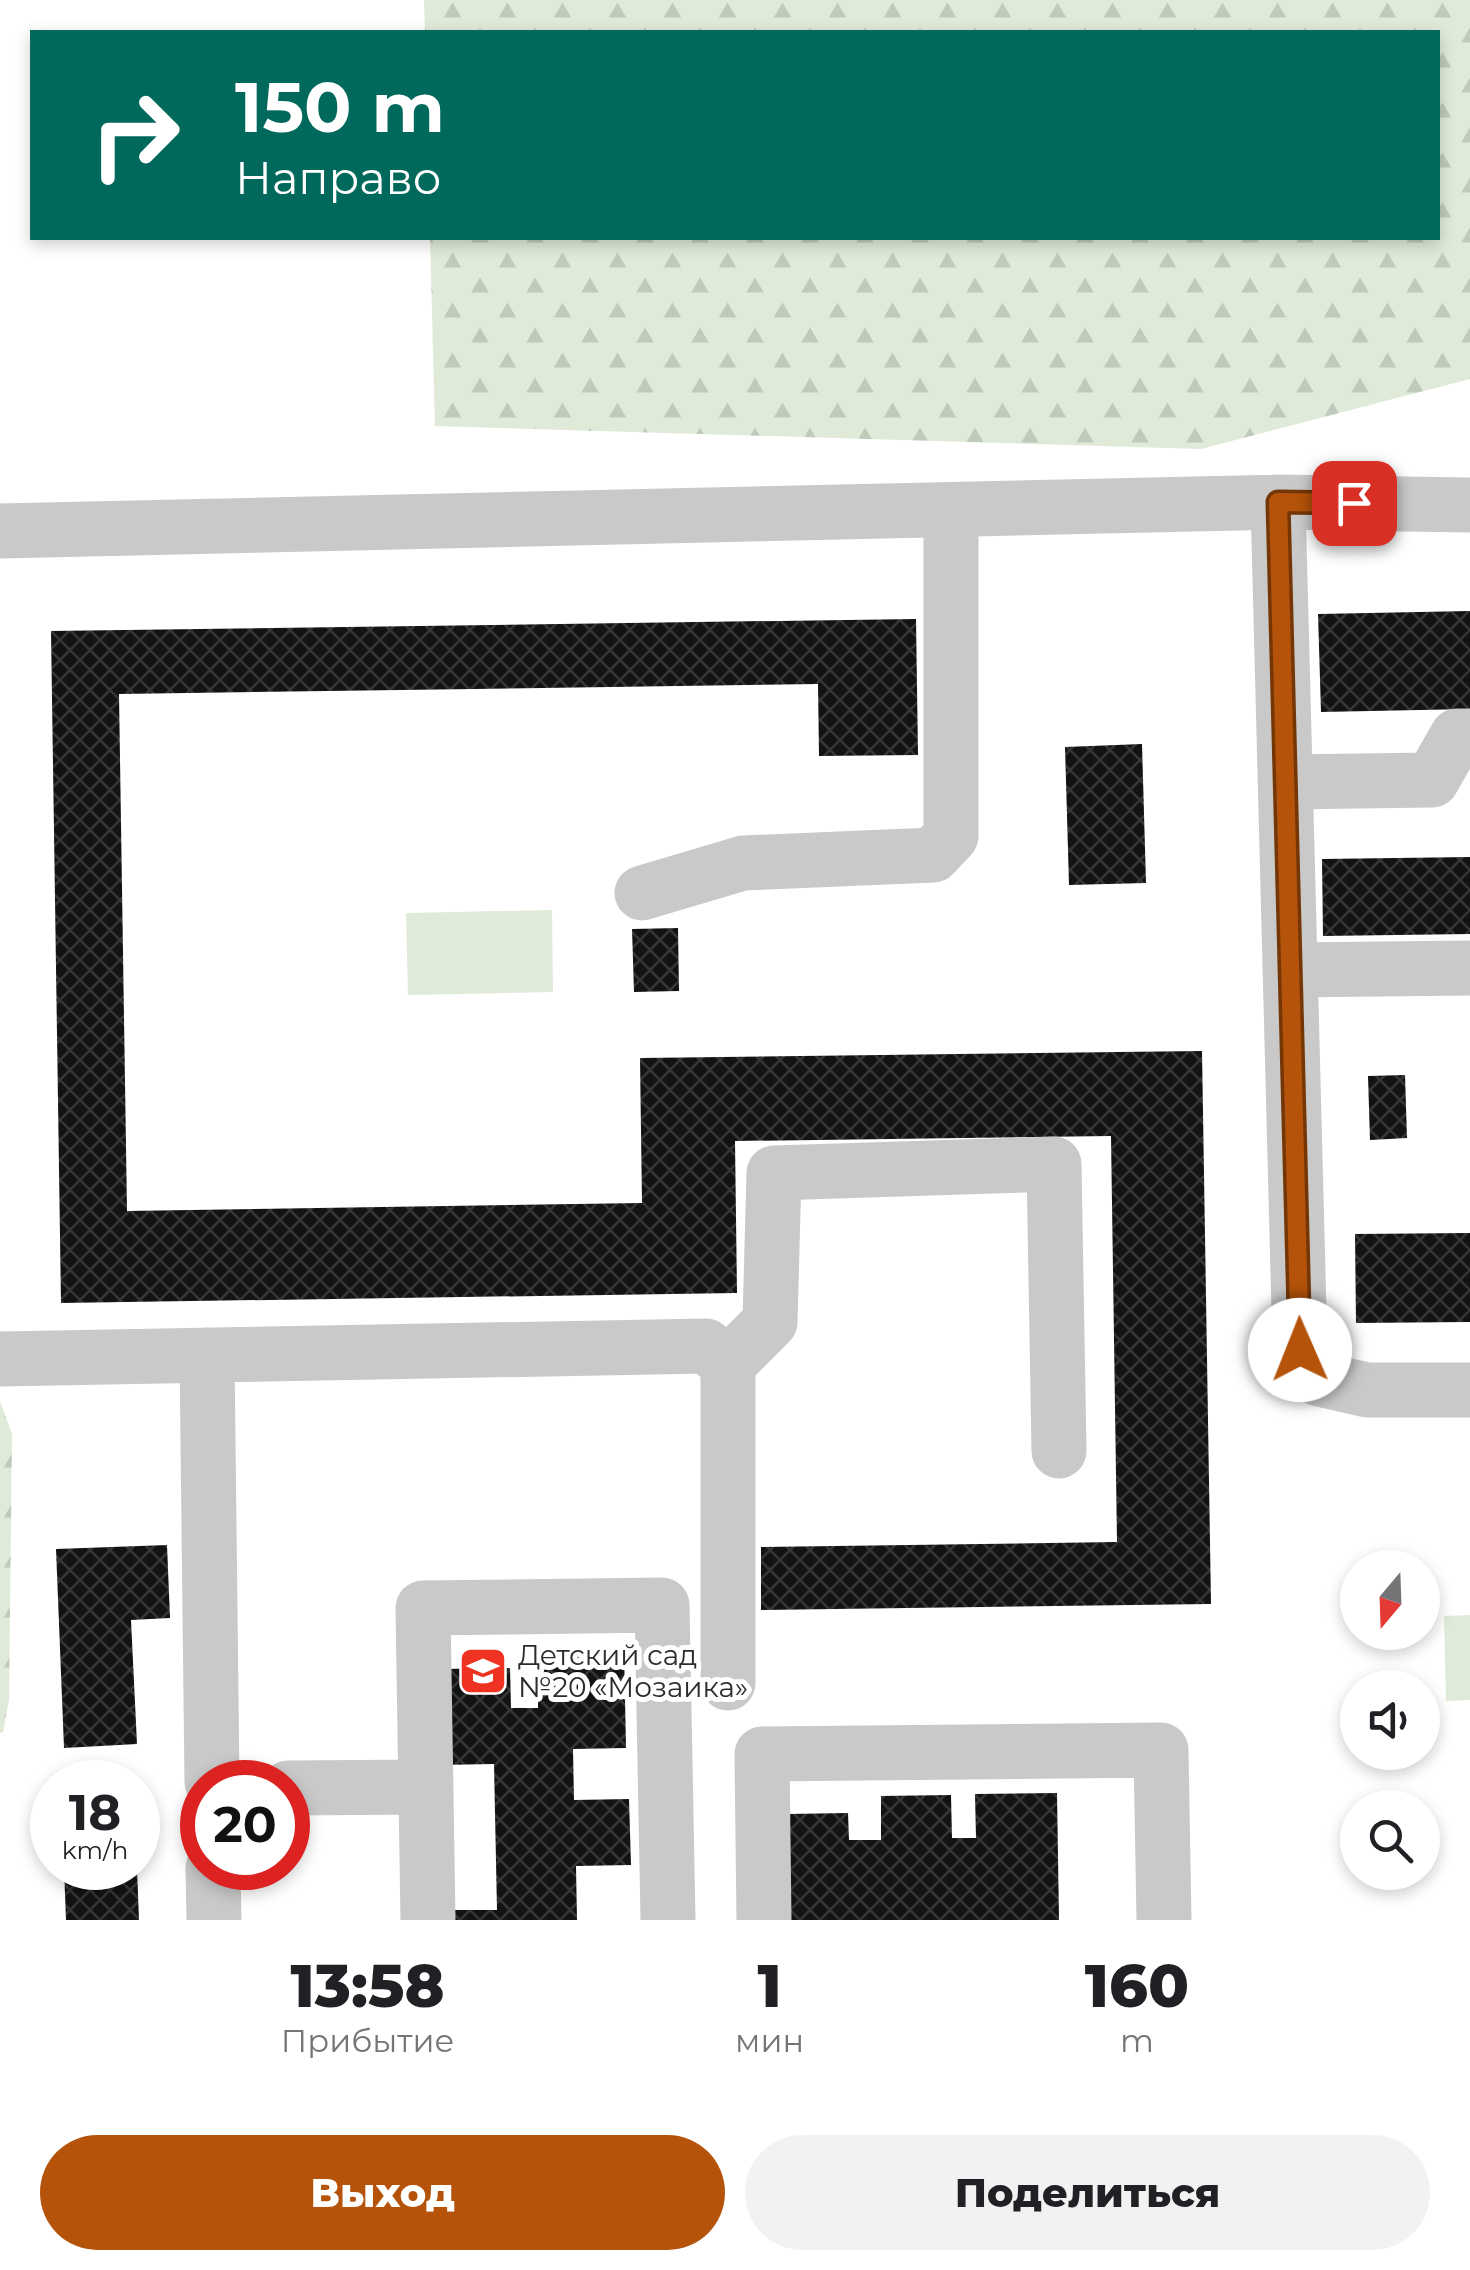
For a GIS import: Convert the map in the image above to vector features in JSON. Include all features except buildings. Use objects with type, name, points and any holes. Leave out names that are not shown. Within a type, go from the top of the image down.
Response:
[{"type":"street","points":[[1278,502],[1300,1350],[1319,1379],[1367,1390],[1470,1390]]},
{"type":"street","points":[[0,531],[1278,502],[1470,505]]},
{"type":"street","points":[[642,893],[743,863],[933,854],[952,836],[951,510]]},
{"type":"street","points":[[1285,782],[1432,780],[1457,736],[1470,736]]},
{"type":"street","points":[[1290,970],[1470,968]]},
{"type":"street","points":[[728,1683],[728,1364],[770,1322],[774,1172],[1054,1164],[1060,1451]]},
{"type":"street","points":[[0,1359],[682,1345],[706,1346],[728,1364]]},
{"type":"street","points":[[207,1355],[212,1760]]},
{"type":"street","points":[[428,1920],[423,1608],[662,1605],[668,1920]]},
{"type":"street","points":[[764,1920],[762,1754],[1162,1750],[1164,1920]]},
{"type":"street","points":[[310,1788],[426,1787]]},
{"type":"street","points":[[213,1890],[214,1920]]},
{"type":"green space","points":[[424,0],[1470,0],[1470,379],[1201,449],[435,426],[430,240],[1440,240],[1440,30],[425,30]]},
{"type":"green space","points":[[552,910],[553,992],[408,995],[406,913]]},
{"type":"green space","points":[[0,1401],[12,1434],[9,1700],[0,1733]]},
{"type":"green space","points":[[1470,1615],[1470,1700],[1446,1701],[1444,1616]]},
{"type":"place","name":"Детский сад №20 «Мозаика»","points":[[483,1671]]},
{"type":"route","points":[[1300,1350],[1278,502],[1354,503]]}]
